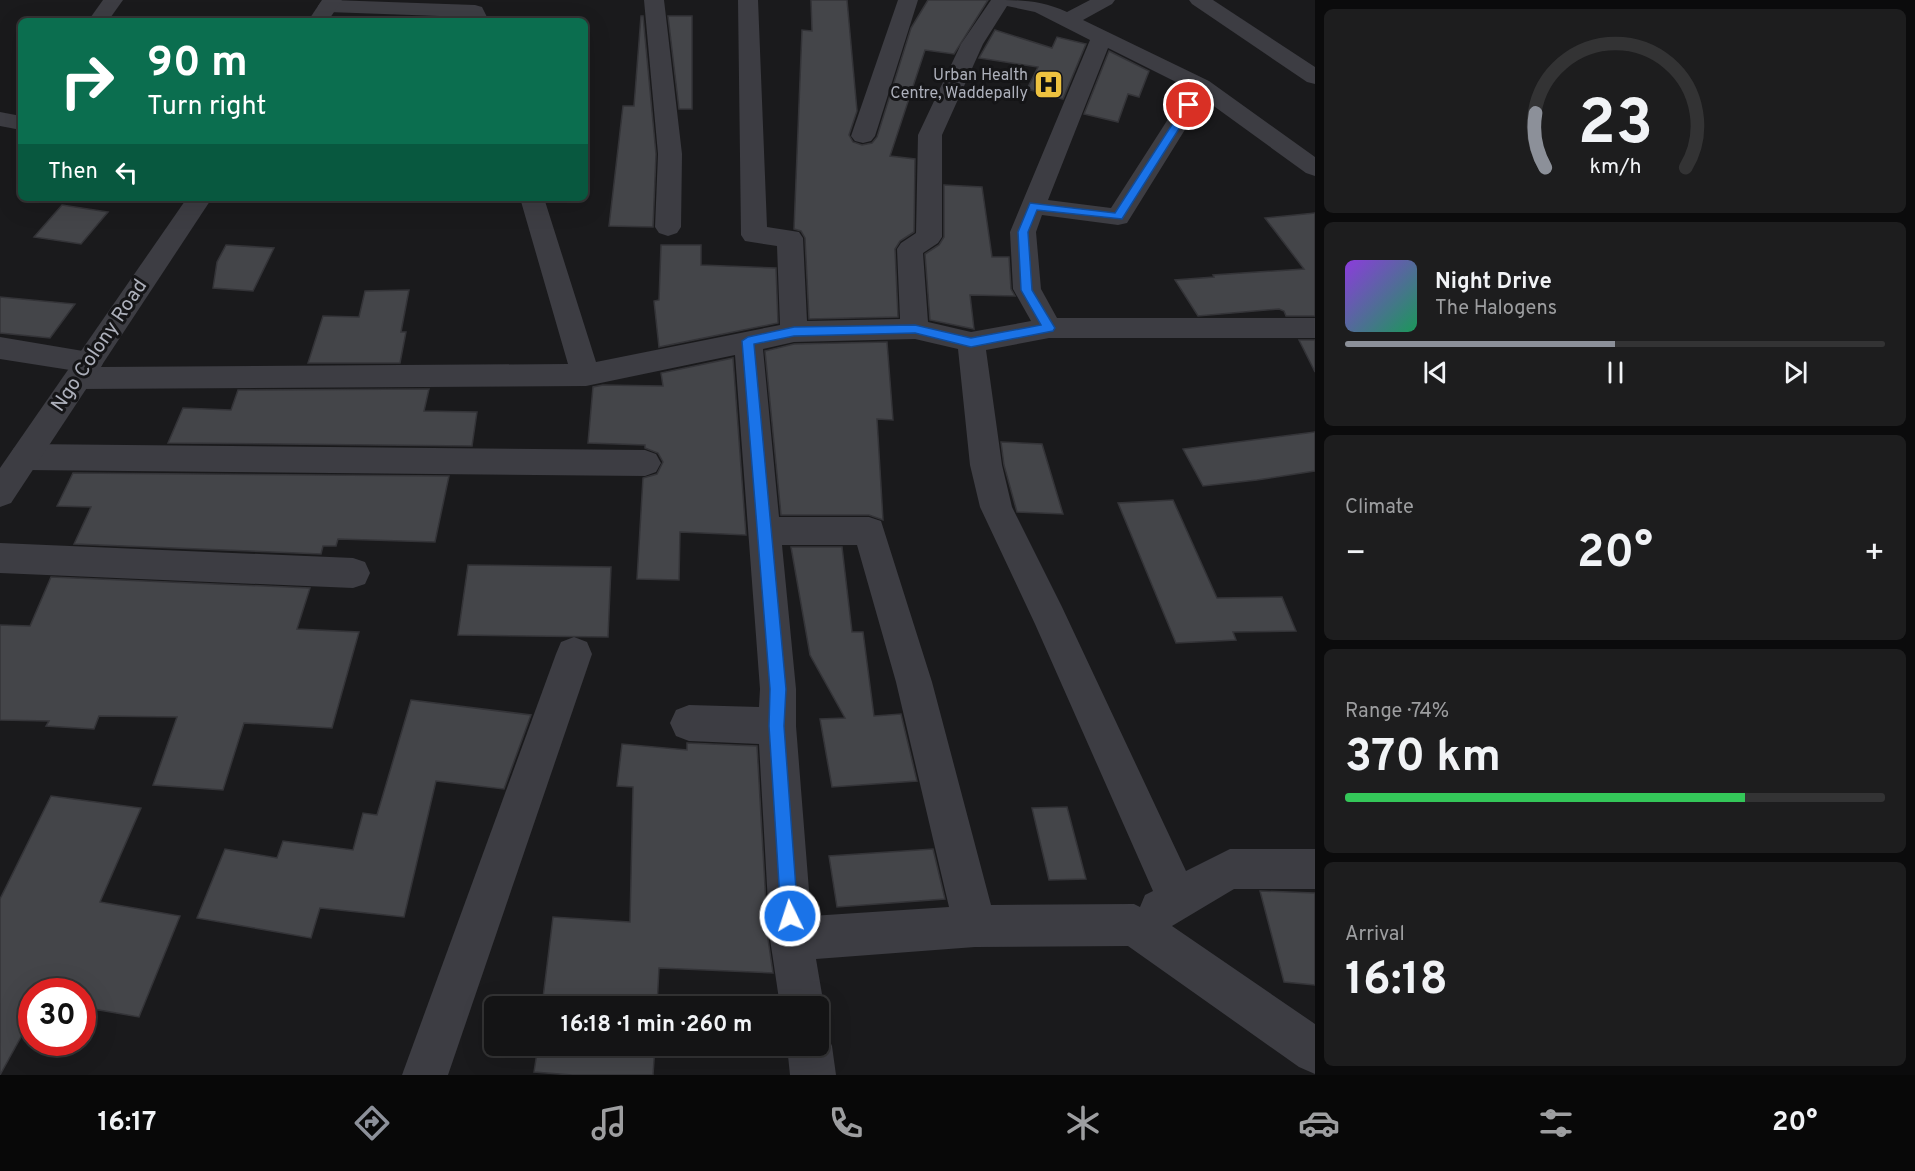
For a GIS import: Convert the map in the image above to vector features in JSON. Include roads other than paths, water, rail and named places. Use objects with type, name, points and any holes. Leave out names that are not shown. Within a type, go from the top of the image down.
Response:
[{"type":"street","points":[[100,18],[113,0]]},
{"type":"street","points":[[654,0],[670,154],[668,227]]},
{"type":"street","points":[[748,0],[747,81],[754,235],[790,238],[794,332]]},
{"type":"street","points":[[863,136],[908,0]]},
{"type":"street","points":[[915,329],[910,249],[929,237],[930,135],[972,44],[1001,0]]},
{"type":"street","points":[[1008,0],[1042,8],[1201,86],[1310,159]]},
{"type":"street","points":[[1067,21],[1106,0]]},
{"type":"street","points":[[1199,0],[1315,77]]},
{"type":"street","points":[[326,9],[476,11],[478,18]]},
{"type":"street","points":[[1049,328],[1027,290],[1023,232],[1101,38]]},
{"type":"street","points":[[1033,206],[1118,217],[1201,86]]},
{"type":"street","points":[[0,119],[18,122]]},
{"type":"street","name":"Ngo Colony Road","points":[[0,494],[198,201]]},
{"type":"street","points":[[533,201],[586,375]]},
{"type":"street","points":[[0,348],[85,370],[586,375],[794,332],[915,329],[971,342],[1049,328],[1315,328]]},
{"type":"street","points":[[748,341],[778,689],[777,726],[791,939],[800,996]]},
{"type":"street","points":[[971,342],[986,465],[996,507],[1055,629],[1178,900]]},
{"type":"street","points":[[25,457],[645,463]]},
{"type":"street","points":[[765,531],[869,531],[914,682],[975,926]]},
{"type":"street","points":[[0,558],[353,573]]},
{"type":"street","points":[[425,1075],[574,654]]},
{"type":"street","points":[[689,723],[777,726]]},
{"type":"street","points":[[791,939],[975,926],[1134,925],[1230,869],[1315,869]]},
{"type":"street","points":[[1134,925],[1315,1051]]},
{"type":"street","points":[[810,1056],[813,1075]]},
{"type":"place","name":"Urban Health Centre, Waddepally","points":[[1049,85]]}]
